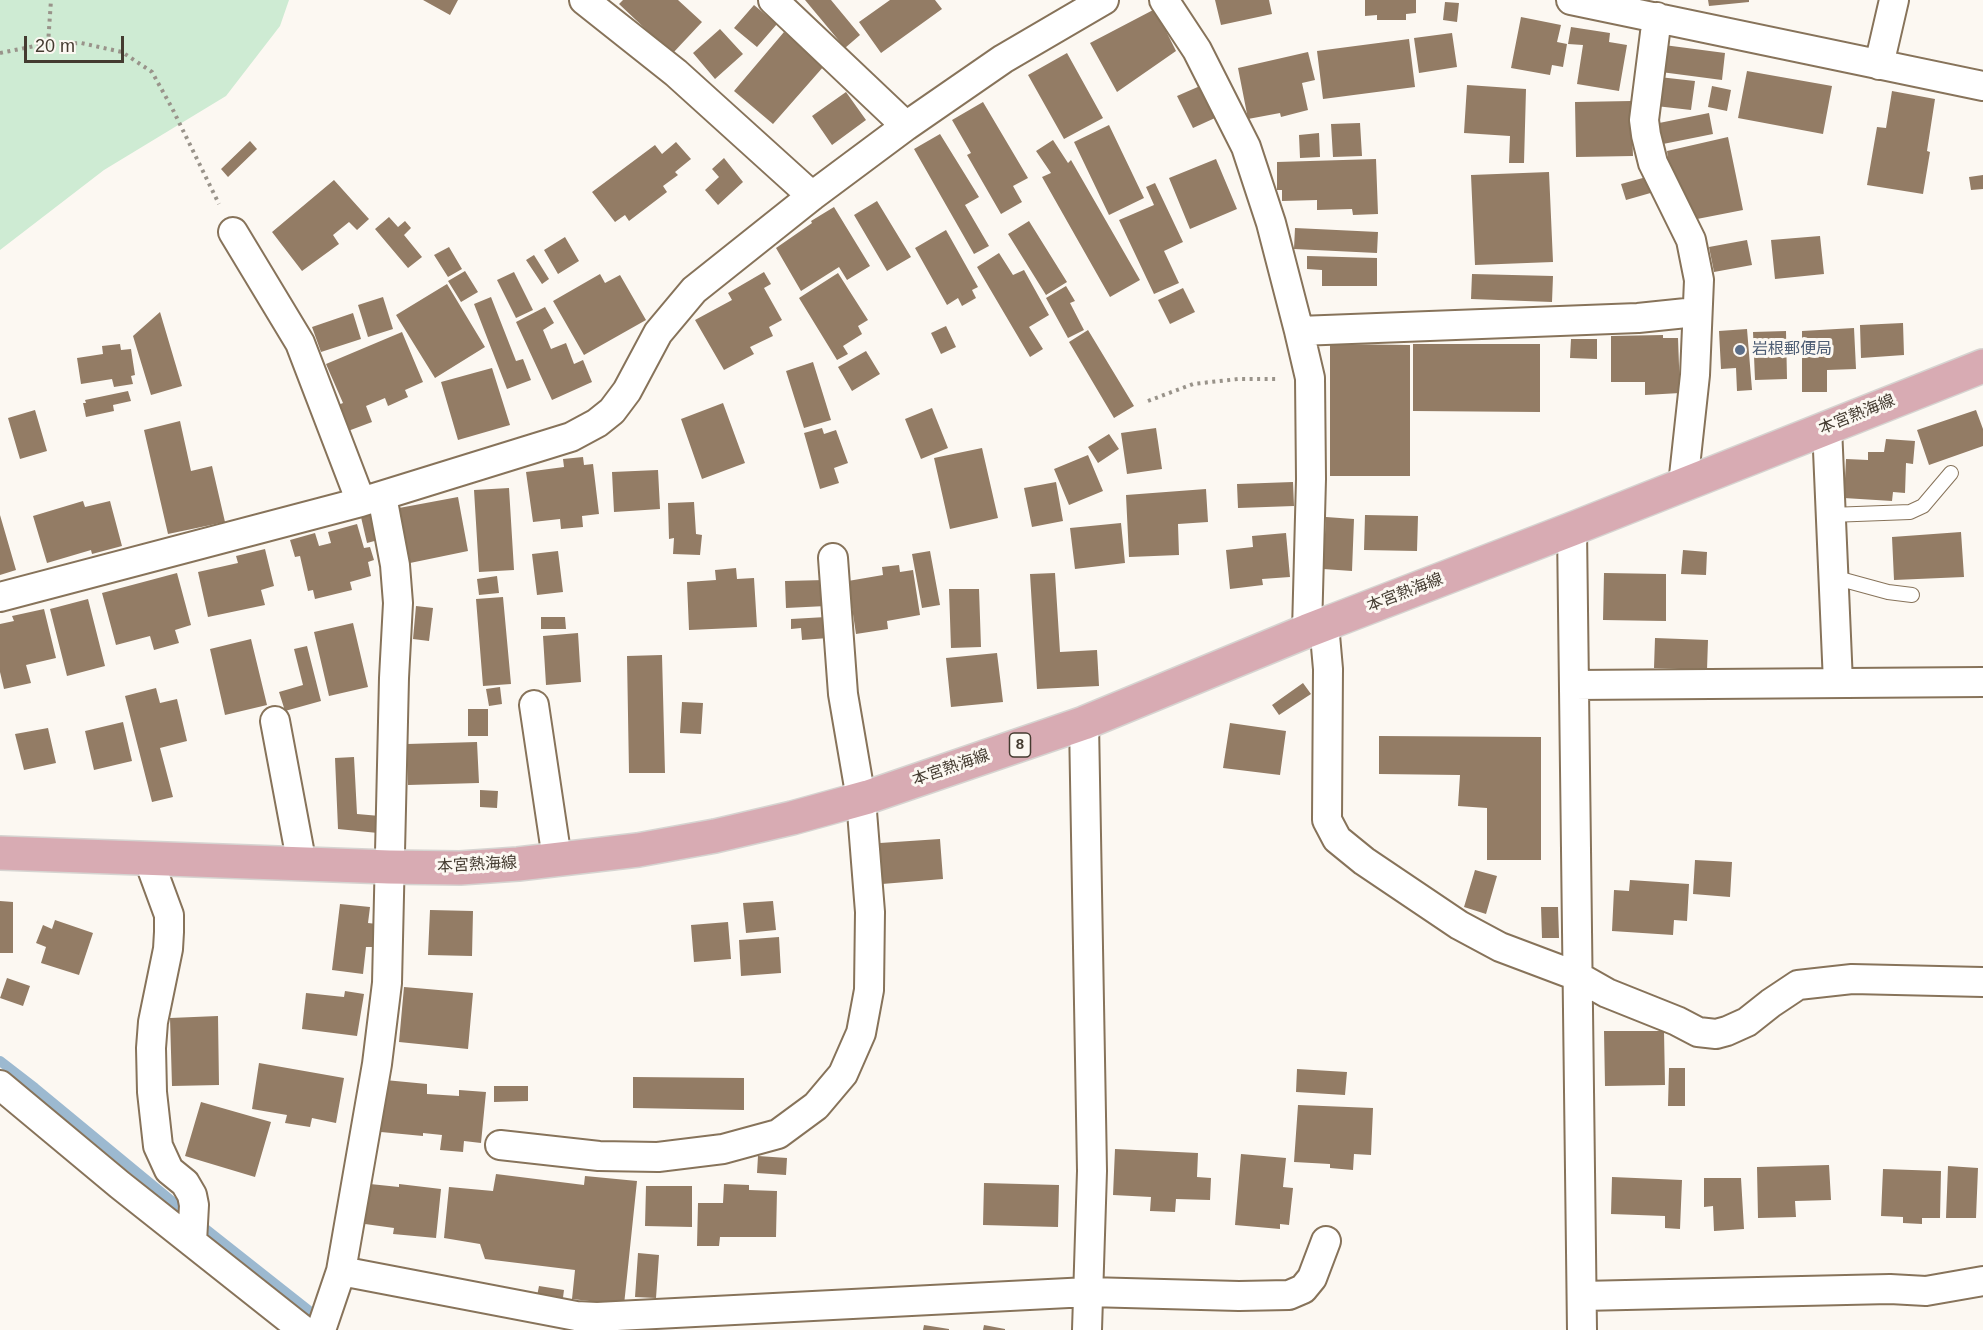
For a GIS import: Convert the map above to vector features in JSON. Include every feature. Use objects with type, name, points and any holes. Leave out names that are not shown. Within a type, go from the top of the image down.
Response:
[{"type":"main road","name":"本宮熱海線","points":[[0,854],[459,868],[638,850],[715,836],[861,799],[1083,723],[1315,627],[1572,529],[1983,366]]},
{"type":"street","points":[[584,0],[676,73],[812,196]]},
{"type":"street","points":[[774,0],[906,126]]},
{"type":"street","points":[[0,597],[371,499],[571,437],[597,423],[612,411],[627,392],[658,333],[694,290],[812,196],[906,126],[1003,59],[1104,0]]},
{"type":"street","points":[[1164,0],[1197,50],[1246,147],[1271,223],[1310,378],[1315,627],[1328,669],[1327,820],[1337,839],[1364,861],[1458,925],[1500,947],[1577,976],[1607,993],[1677,1021],[1698,1032],[1716,1034],[1726,1032],[1747,1022],[1798,985],[1852,979],[1983,982]]},
{"type":"street","points":[[1570,0],[1626,5],[1657,17],[1983,86]]},
{"type":"street","points":[[1879,65],[1894,0]]},
{"type":"street","points":[[1657,17],[1644,120],[1646,135],[1653,163],[1691,240],[1699,280],[1695,375],[1683,485]]},
{"type":"street","points":[[233,232],[300,342],[371,499],[395,565],[398,603],[386,994],[377,1064],[341,1271],[321,1330]]},
{"type":"street","points":[[1299,332],[1638,318],[1696,312]]},
{"type":"street","points":[[1827,427],[1838,683]]},
{"type":"street","points":[[1572,529],[1582,1330]]},
{"type":"street","points":[[500,1145],[599,1156],[658,1157],[723,1149],[778,1134],[816,1106],[843,1074],[861,1033],[869,990],[870,912],[861,799],[843,694],[833,558]]},
{"type":"street","points":[[1574,685],[1983,682]]},
{"type":"street","points":[[534,705],[557,859]]},
{"type":"street","points":[[275,721],[302,864]]},
{"type":"street","points":[[1083,723],[1092,1171],[1087,1330]]},
{"type":"street","points":[[148,858],[169,915],[170,932],[153,1022],[151,1048],[152,1092],[158,1146],[169,1170],[185,1183],[192,1195],[194,1205],[192,1242]]},
{"type":"street","points":[[0,1085],[303,1330]]},
{"type":"street","points":[[341,1271],[565,1314],[597,1317],[1088,1292],[1289,1295],[1303,1289],[1312,1278],[1326,1240]]},
{"type":"street","points":[[1582,1296],[1866,1289],[1926,1291],[1983,1281]]},
{"type":"lane","points":[[1830,514],[1910,512],[1923,506],[1951,473]]},
{"type":"lane","points":[[1833,577],[1888,592],[1912,595]]},
{"type":"path","points":[[48,44],[51,0]]},
{"type":"path","points":[[0,53],[39,45],[81,43],[122,52],[152,72],[233,232]]},
{"type":"path","points":[[1148,401],[1192,384],[1238,379],[1310,378]]},
{"type":"green space","points":[[0,0],[289,0],[280,26],[226,96],[104,170],[0,250]]},
{"type":"building","points":[[423,0],[458,0],[450,15]]},
{"type":"building","points":[[623,0],[678,0],[702,22],[672,54],[619,4]]},
{"type":"building","points":[[805,0],[831,0],[860,35],[845,48]]},
{"type":"building","points":[[890,0],[935,0],[942,9],[881,53],[859,22]]},
{"type":"building","points":[[1215,0],[1269,0],[1272,14],[1221,25]]},
{"type":"building","points":[[1365,0],[1416,0],[1416,13],[1406,14],[1406,20],[1377,20],[1377,15],[1365,16]]},
{"type":"building","points":[[1708,0],[1749,0],[1749,2],[1709,6]]},
{"type":"building","points":[[1445,2],[1459,3],[1457,22],[1443,20]]},
{"type":"building","points":[[754,5],[777,24],[757,47],[734,28]]},
{"type":"building","points":[[1155,9],[1176,51],[1117,92],[1090,43]]},
{"type":"building","points":[[1521,17],[1561,25],[1557,42],[1567,44],[1563,67],[1552,65],[1550,75],[1511,68]]},
{"type":"building","points":[[1571,27],[1610,33],[1609,42],[1627,45],[1619,91],[1577,84],[1583,45],[1568,44]]},
{"type":"building","points":[[720,29],[743,54],[715,79],[693,53]]},
{"type":"building","points":[[784,32],[824,66],[773,124],[734,91]]},
{"type":"building","points":[[1452,33],[1457,67],[1419,73],[1414,38]]},
{"type":"building","points":[[1409,39],[1415,87],[1323,99],[1317,51]]},
{"type":"building","points":[[1664,45],[1725,53],[1722,80],[1661,72]]},
{"type":"building","points":[[1308,52],[1315,80],[1302,83],[1308,110],[1281,117],[1280,113],[1248,119],[1238,68]]},
{"type":"building","points":[[1067,53],[1103,118],[1064,139],[1028,75]]},
{"type":"building","points":[[1747,71],[1832,86],[1823,134],[1738,118]]},
{"type":"building","points":[[1659,77],[1695,81],[1691,110],[1656,106]]},
{"type":"building","points":[[1467,85],[1526,89],[1524,163],[1509,163],[1510,136],[1464,133]]},
{"type":"building","points":[[1200,86],[1215,118],[1193,128],[1177,96]]},
{"type":"building","points":[[1712,86],[1731,90],[1727,111],[1708,107]]},
{"type":"building","points":[[1892,91],[1935,99],[1923,194],[1867,185],[1877,127],[1886,128]]},
{"type":"building","points":[[846,92],[866,120],[832,145],[812,116]]},
{"type":"building","points":[[1631,101],[1633,156],[1576,157],[1575,102]]},
{"type":"building","points":[[983,102],[1028,178],[1013,186],[1022,202],[1001,214],[967,155],[971,153],[952,120]]},
{"type":"building","points":[[1709,113],[1713,134],[1658,145],[1654,124]]},
{"type":"building","points":[[1360,123],[1362,156],[1333,157],[1331,124]]},
{"type":"building","points":[[1109,125],[1144,198],[1109,215],[1074,142]]},
{"type":"building","points":[[1319,133],[1320,157],[1300,158],[1299,135]]},
{"type":"building","points":[[940,134],[979,197],[965,205],[989,246],[974,254],[914,149]]},
{"type":"building","points":[[1728,137],[1743,210],[1697,219],[1670,172],[1667,151]]},
{"type":"building","points":[[1053,140],[1068,163],[1071,160],[1140,280],[1110,297],[1042,177],[1051,173],[1036,151]]},
{"type":"building","points":[[250,141],[257,149],[228,177],[221,169]]},
{"type":"building","points":[[676,142],[691,159],[675,172],[678,175],[663,186],[667,192],[629,221],[625,215],[615,222],[592,192],[655,145],[662,154]]},
{"type":"building","points":[[724,158],[743,182],[718,205],[705,190],[719,177],[712,169]]},
{"type":"building","points":[[1216,159],[1237,209],[1190,229],[1169,178]]},
{"type":"building","points":[[1376,159],[1378,214],[1353,215],[1352,209],[1317,210],[1317,200],[1282,201],[1282,190],[1277,190],[1277,162]]},
{"type":"building","points":[[1549,172],[1553,262],[1475,265],[1471,175]]},
{"type":"building","points":[[1983,175],[1983,189],[1971,190],[1969,177]]},
{"type":"building","points":[[1650,176],[1654,192],[1626,200],[1621,184]]},
{"type":"building","points":[[334,180],[369,219],[357,230],[349,222],[333,235],[339,244],[302,271],[272,232]]},
{"type":"building","points":[[1155,183],[1183,242],[1164,251],[1179,283],[1154,294],[1119,220],[1154,205],[1146,187]]},
{"type":"building","points":[[877,201],[911,257],[887,271],[854,215]]},
{"type":"building","points":[[834,207],[870,266],[847,280],[839,267],[801,291],[776,248],[812,223],[811,221]]},
{"type":"building","points":[[389,217],[398,227],[405,221],[411,228],[404,235],[422,257],[408,268],[375,229]]},
{"type":"building","points":[[1029,221],[1067,282],[1046,295],[1008,234]]},
{"type":"building","points":[[1295,228],[1378,232],[1377,253],[1294,249]]},
{"type":"building","points":[[946,230],[978,287],[972,290],[976,298],[962,306],[958,298],[947,305],[915,248]]},
{"type":"building","points":[[1820,236],[1824,274],[1775,279],[1771,240]]},
{"type":"building","points":[[565,237],[579,261],[558,274],[544,250]]},
{"type":"building","points":[[1747,240],[1752,265],[1714,272],[1709,247]]},
{"type":"building","points":[[449,247],[462,269],[448,277],[434,255]]},
{"type":"building","points":[[999,253],[1013,275],[1024,270],[1049,315],[1029,327],[1043,349],[1030,357],[977,267]]},
{"type":"building","points":[[534,255],[549,279],[542,284],[526,260]]},
{"type":"building","points":[[1307,256],[1377,258],[1377,286],[1322,286],[1322,270],[1307,269]]},
{"type":"building","points":[[465,271],[478,292],[461,302],[448,281]]},
{"type":"building","points":[[514,272],[533,310],[516,318],[497,280]]},
{"type":"building","points":[[764,272],[771,284],[764,288],[782,320],[769,327],[773,336],[750,347],[754,354],[724,370],[695,320],[732,300],[728,293]]},
{"type":"building","points":[[838,273],[868,320],[858,326],[862,334],[843,346],[848,354],[837,360],[799,298]]},
{"type":"building","points":[[600,274],[605,283],[620,275],[646,320],[584,355],[553,301]]},
{"type":"building","points":[[1472,274],[1553,276],[1552,302],[1471,299]]},
{"type":"building","points":[[447,284],[485,347],[435,378],[396,315]]},
{"type":"building","points":[[1066,286],[1075,301],[1070,303],[1084,330],[1068,338],[1046,298]]},
{"type":"building","points":[[1183,288],[1195,312],[1170,324],[1158,300]]},
{"type":"building","points":[[383,297],[393,329],[368,337],[358,305]]},
{"type":"building","points":[[491,297],[516,361],[523,359],[531,380],[507,389],[474,304]]},
{"type":"building","points":[[545,307],[554,323],[543,330],[551,349],[566,343],[574,364],[583,360],[592,382],[552,400],[516,322]]},
{"type":"building","points":[[160,312],[182,386],[151,395],[133,336]]},
{"type":"building","points":[[353,313],[361,339],[321,352],[312,327]]},
{"type":"building","points":[[1903,323],[1904,355],[1861,358],[1860,325]]},
{"type":"building","points":[[946,326],[956,347],[941,354],[931,333]]},
{"type":"building","points":[[1854,328],[1856,369],[1827,370],[1827,392],[1802,392],[1802,331]]},
{"type":"building","points":[[1747,329],[1752,390],[1737,391],[1736,368],[1721,369],[1719,331]]},
{"type":"building","points":[[1088,330],[1134,406],[1114,418],[1069,342]]},
{"type":"building","points":[[1786,331],[1787,379],[1755,380],[1753,332]]},
{"type":"building","points":[[402,332],[423,382],[405,390],[408,397],[388,406],[385,398],[366,406],[372,422],[348,431],[338,405],[343,403],[326,364]]},
{"type":"building","points":[[1663,335],[1663,338],[1678,338],[1680,393],[1645,395],[1645,382],[1611,382],[1611,336]]},
{"type":"building","points":[[1571,339],[1597,339],[1597,359],[1570,358]]},
{"type":"building","points":[[120,344],[121,350],[131,349],[135,375],[131,376],[133,384],[114,387],[112,379],[81,384],[77,358],[103,354],[102,346]]},
{"type":"building","points":[[1330,344],[1410,345],[1410,476],[1330,476]]},
{"type":"building","points":[[1413,344],[1540,344],[1540,412],[1413,411]]},
{"type":"building","points":[[866,351],[880,374],[852,391],[838,367]]},
{"type":"building","points":[[813,362],[831,420],[804,428],[786,371]]},
{"type":"building","points":[[492,368],[510,425],[458,440],[441,382]]},
{"type":"building","points":[[128,391],[131,401],[113,405],[114,411],[86,417],[83,403],[86,403],[85,400]]},
{"type":"building","points":[[723,403],[745,463],[702,479],[681,419]]},
{"type":"building","points":[[932,408],[948,448],[921,459],[905,419]]},
{"type":"building","points":[[35,410],[47,451],[20,459],[8,418]]},
{"type":"building","points":[[1976,410],[1983,429],[1983,446],[1929,465],[1917,430]]},
{"type":"building","points":[[180,421],[191,471],[212,466],[225,522],[168,534],[144,430]]},
{"type":"building","points":[[822,428],[824,434],[836,430],[848,463],[834,468],[839,483],[820,489],[804,433]]},
{"type":"building","points":[[1156,428],[1162,469],[1127,474],[1121,433]]},
{"type":"building","points":[[1109,434],[1119,449],[1098,463],[1088,447]]},
{"type":"building","points":[[1886,439],[1915,441],[1913,464],[1906,463],[1905,493],[1893,492],[1892,501],[1844,498],[1846,459],[1868,460],[1868,452],[1884,452]]},
{"type":"building","points":[[982,448],[998,518],[950,529],[934,458]]},
{"type":"building","points":[[1088,455],[1103,491],[1069,505],[1054,469]]},
{"type":"building","points":[[583,457],[584,465],[593,464],[599,514],[582,516],[583,527],[561,529],[560,519],[533,522],[526,472],[564,467],[563,459]]},
{"type":"building","points":[[658,470],[660,509],[614,512],[612,472]]},
{"type":"building","points":[[1056,482],[1063,521],[1032,527],[1024,488]]},
{"type":"building","points":[[1293,482],[1294,506],[1238,508],[1237,484]]},
{"type":"building","points":[[509,488],[514,570],[479,572],[474,490]]},
{"type":"building","points":[[1206,489],[1208,522],[1178,524],[1179,555],[1129,557],[1126,495]]},
{"type":"building","points":[[458,497],[468,551],[410,563],[399,508]]},
{"type":"building","points":[[83,501],[85,507],[110,501],[122,546],[92,554],[91,550],[47,563],[33,516]]},
{"type":"building","points":[[694,502],[696,534],[702,535],[700,555],[673,554],[674,538],[669,539],[668,503]]},
{"type":"building","points":[[377,514],[382,539],[367,543],[361,517]]},
{"type":"building","points":[[0,515],[16,570],[0,575]]},
{"type":"building","points":[[1365,515],[1418,516],[1417,551],[1364,550]]},
{"type":"building","points":[[1326,517],[1354,519],[1352,571],[1323,569]]},
{"type":"building","points":[[1121,523],[1125,563],[1075,569],[1070,528]]},
{"type":"building","points":[[357,524],[364,548],[370,547],[374,560],[368,562],[371,576],[350,582],[352,590],[315,599],[313,590],[308,591],[300,556],[295,557],[290,540],[315,533],[319,546],[331,543],[328,532]]},
{"type":"building","points":[[1961,532],[1964,577],[1894,580],[1892,537]]},
{"type":"building","points":[[1286,533],[1290,577],[1262,579],[1263,585],[1230,589],[1226,550],[1253,547],[1252,536]]},
{"type":"building","points":[[265,549],[274,586],[261,590],[265,605],[208,617],[198,572],[238,563],[236,556]]},
{"type":"building","points":[[1683,550],[1707,552],[1706,575],[1681,574]]},
{"type":"building","points":[[558,551],[563,592],[537,595],[532,554]]},
{"type":"building","points":[[930,551],[940,605],[922,608],[912,554]]},
{"type":"building","points":[[899,565],[900,572],[913,570],[920,615],[887,621],[888,629],[856,634],[848,581],[883,575],[882,567]]},
{"type":"building","points":[[736,568],[737,579],[754,578],[757,627],[689,630],[687,582],[716,580],[715,570]]},
{"type":"building","points":[[177,573],[191,625],[175,630],[179,643],[154,650],[150,636],[116,645],[102,593]]},
{"type":"building","points":[[1055,573],[1060,652],[1097,650],[1099,686],[1037,689],[1030,574]]},
{"type":"building","points":[[1604,573],[1666,574],[1666,621],[1603,620]]},
{"type":"building","points":[[497,576],[499,593],[479,595],[477,579]]},
{"type":"building","points":[[825,580],[826,606],[786,608],[785,581]]},
{"type":"building","points":[[949,589],[979,589],[981,647],[951,648]]},
{"type":"building","points":[[503,597],[511,684],[483,686],[476,599]]},
{"type":"building","points":[[88,599],[105,666],[67,676],[50,609]]},
{"type":"building","points":[[416,606],[433,608],[429,641],[413,639]]},
{"type":"building","points":[[44,609],[56,658],[26,665],[31,683],[4,689],[0,672],[0,624],[14,621],[12,616]]},
{"type":"building","points":[[541,617],[565,617],[566,629],[541,629]]},
{"type":"building","points":[[826,617],[828,638],[802,640],[801,628],[791,629],[791,619]]},
{"type":"building","points":[[353,623],[368,687],[329,696],[314,632]]},
{"type":"building","points":[[578,633],[581,682],[546,685],[543,636]]},
{"type":"building","points":[[1655,638],[1708,640],[1707,670],[1654,668]]},
{"type":"building","points":[[251,639],[267,705],[225,715],[210,649]]},
{"type":"building","points":[[307,646],[321,701],[285,711],[279,692],[303,685],[294,649]]},
{"type":"building","points":[[997,653],[1003,702],[951,707],[946,658]]},
{"type":"building","points":[[662,655],[665,773],[629,773],[627,656]]},
{"type":"building","points":[[1303,683],[1311,694],[1279,715],[1272,705]]},
{"type":"building","points":[[500,687],[502,704],[489,706],[486,689]]},
{"type":"building","points":[[156,688],[160,703],[177,699],[187,741],[160,748],[173,797],[152,802],[125,696]]},
{"type":"building","points":[[682,702],[703,703],[701,734],[680,733]]},
{"type":"building","points":[[468,709],[488,709],[488,736],[468,736]]},
{"type":"building","points":[[123,722],[132,761],[94,770],[85,731]]},
{"type":"building","points":[[1230,723],[1286,731],[1280,775],[1223,768]]},
{"type":"building","points":[[48,728],[56,763],[24,770],[15,734]]},
{"type":"building","points":[[1379,736],[1541,737],[1541,860],[1487,860],[1487,808],[1458,806],[1460,775],[1379,774]]},
{"type":"building","points":[[477,742],[479,783],[408,785],[407,744]]},
{"type":"building","points":[[354,757],[357,814],[380,816],[378,833],[338,829],[335,758]]},
{"type":"building","points":[[480,790],[498,791],[497,808],[480,807]]},
{"type":"building","points":[[940,839],[943,879],[882,884],[880,843]]},
{"type":"building","points":[[1695,860],[1732,862],[1730,897],[1693,894]]},
{"type":"building","points":[[1475,870],[1497,876],[1486,914],[1464,907]]},
{"type":"building","points":[[1630,880],[1689,884],[1687,921],[1674,920],[1673,935],[1612,931],[1614,890],[1629,891]]},
{"type":"building","points":[[0,901],[13,902],[13,953],[0,953]]},
{"type":"building","points":[[773,901],[776,930],[746,933],[743,903]]},
{"type":"building","points":[[340,904],[370,907],[368,923],[377,924],[374,947],[366,947],[363,974],[332,970]]},
{"type":"building","points":[[1541,907],[1558,907],[1559,938],[1542,938]]},
{"type":"building","points":[[430,910],[473,911],[472,956],[428,955]]},
{"type":"building","points":[[55,920],[93,933],[79,975],[41,963],[46,947],[36,943],[43,925],[52,929]]},
{"type":"building","points":[[728,922],[731,959],[694,962],[691,925]]},
{"type":"building","points":[[779,937],[781,973],[741,976],[739,940]]},
{"type":"building","points":[[7,978],[30,986],[23,1006],[0,998]]},
{"type":"building","points":[[404,987],[473,993],[468,1049],[399,1042]]},
{"type":"building","points":[[345,991],[364,994],[357,1036],[302,1029],[306,993],[344,997]]},
{"type":"building","points":[[218,1016],[219,1085],[172,1086],[170,1018]]},
{"type":"building","points":[[1604,1031],[1664,1031],[1665,1085],[1605,1086]]},
{"type":"building","points":[[259,1063],[344,1078],[336,1123],[312,1118],[310,1127],[285,1123],[287,1115],[252,1109]]},
{"type":"building","points":[[1669,1068],[1685,1068],[1685,1106],[1668,1106]]},
{"type":"building","points":[[1297,1069],[1347,1072],[1345,1095],[1296,1092]]},
{"type":"building","points":[[633,1077],[744,1078],[744,1110],[633,1108]]},
{"type":"building","points":[[385,1080],[427,1084],[427,1094],[459,1096],[459,1090],[486,1092],[481,1143],[464,1141],[463,1152],[440,1150],[442,1135],[423,1133],[423,1136],[381,1132]]},
{"type":"building","points":[[494,1086],[528,1086],[528,1101],[494,1102]]},
{"type":"building","points":[[201,1102],[271,1122],[255,1177],[185,1156]]},
{"type":"building","points":[[1298,1105],[1373,1108],[1371,1155],[1354,1154],[1353,1170],[1330,1168],[1330,1164],[1294,1162]]},
{"type":"building","points":[[1115,1149],[1198,1153],[1197,1177],[1211,1178],[1210,1200],[1176,1199],[1175,1212],[1150,1211],[1151,1197],[1113,1195]]},
{"type":"building","points":[[1241,1154],[1286,1158],[1283,1187],[1293,1188],[1289,1225],[1280,1224],[1280,1229],[1235,1225]]},
{"type":"building","points":[[758,1156],[787,1158],[786,1175],[757,1173]]},
{"type":"building","points":[[1829,1165],[1831,1200],[1795,1201],[1796,1217],[1758,1218],[1757,1167]]},
{"type":"building","points":[[1948,1166],[1978,1168],[1976,1218],[1946,1218]]},
{"type":"building","points":[[1883,1169],[1941,1171],[1940,1218],[1922,1218],[1922,1224],[1903,1223],[1903,1217],[1881,1216]]},
{"type":"building","points":[[496,1174],[584,1185],[585,1176],[637,1181],[624,1305],[572,1299],[575,1270],[485,1259],[480,1244],[444,1238],[449,1187],[493,1191]]},
{"type":"building","points":[[1612,1177],[1682,1180],[1680,1229],[1665,1228],[1665,1216],[1611,1214]]},
{"type":"building","points":[[1704,1178],[1741,1178],[1744,1229],[1714,1231],[1713,1206],[1704,1207]]},
{"type":"building","points":[[984,1183],[1059,1185],[1058,1227],[983,1225]]},
{"type":"building","points":[[370,1184],[399,1187],[399,1184],[441,1189],[436,1238],[393,1234],[394,1228],[365,1224]]},
{"type":"building","points":[[724,1184],[749,1185],[749,1190],[777,1191],[776,1237],[720,1237],[719,1246],[697,1246],[698,1203],[723,1203]]},
{"type":"building","points":[[646,1186],[692,1186],[692,1227],[645,1226]]},
{"type":"building","points":[[638,1253],[659,1255],[656,1298],[635,1297]]},
{"type":"building","points":[[539,1286],[564,1290],[562,1305],[536,1301]]},
{"type":"building","points":[[924,1325],[949,1329],[949,1330],[923,1330]]},
{"type":"building","points":[[984,1325],[1005,1329],[1005,1330],[983,1330]]},
{"type":"waterway","points":[[0,1061],[322,1321]]},
{"type":"place","name":"岩根郵便局","points":[[1740,350]]}]
